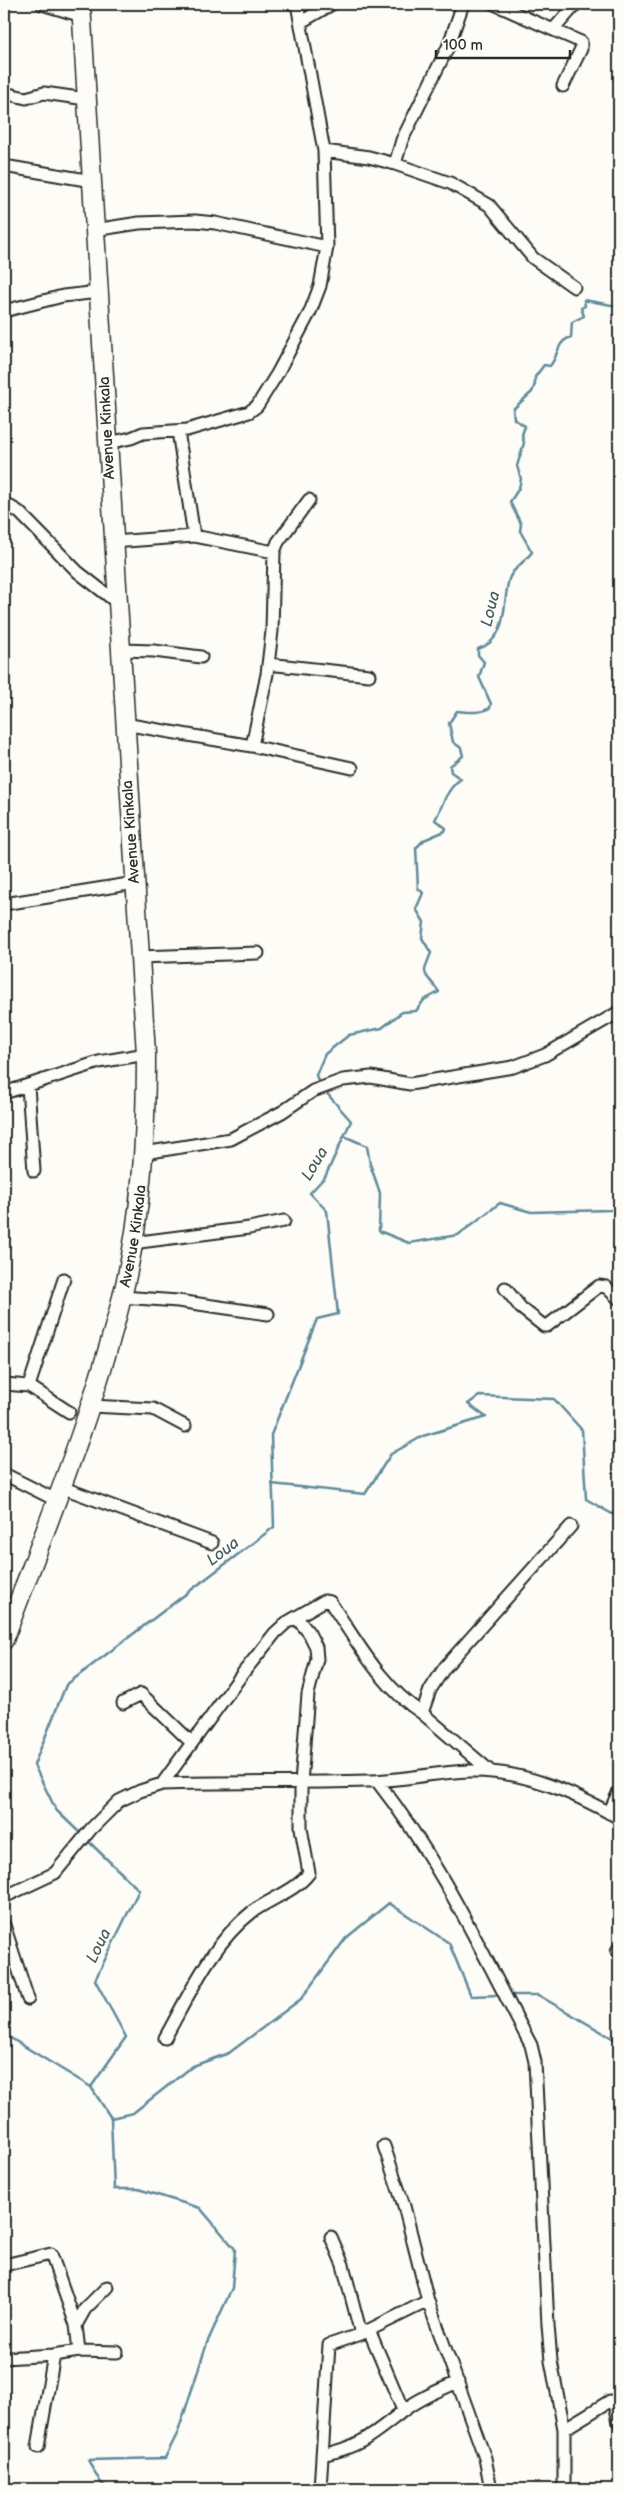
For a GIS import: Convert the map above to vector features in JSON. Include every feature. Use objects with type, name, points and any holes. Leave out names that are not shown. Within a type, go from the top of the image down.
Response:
[{"type":"main road","name":"Avenue Kinkala","points":[[4,1640],[90,1406],[122,1297],[132,1243],[144,1153],[146,1054],[81,10]]},
{"type":"street","points":[[42,4],[81,10]]},
{"type":"street","points":[[108,443],[131,438],[143,433],[178,431],[250,412],[257,406],[310,312],[320,286],[328,247],[324,151],[297,4]]},
{"type":"street","points":[[301,22],[332,4]]},
{"type":"street","points":[[395,164],[402,140],[448,47],[463,4]]},
{"type":"street","points":[[494,4],[574,38],[583,45],[563,86]]},
{"type":"street","points":[[553,30],[576,4]]},
{"type":"street","points":[[4,93],[26,98],[44,93],[86,99]]},
{"type":"street","points":[[324,151],[368,157],[450,183],[489,205],[533,258],[574,287]]},
{"type":"street","points":[[4,166],[92,181]]},
{"type":"street","points":[[94,230],[139,223],[215,223],[328,247]]},
{"type":"street","points":[[4,311],[63,296],[99,292]]},
{"type":"street","points":[[178,431],[194,536]]},
{"type":"street","points":[[252,746],[260,716],[272,631],[274,552],[278,542],[309,500]]},
{"type":"street","points":[[4,502],[19,512],[78,572],[119,604]]},
{"type":"street","points":[[4,515],[19,512]]},
{"type":"street","points":[[113,542],[194,536],[274,552]]},
{"type":"street","points":[[120,650],[154,651],[201,656]]},
{"type":"street","points":[[268,664],[369,675]]},
{"type":"street","points":[[124,724],[252,746],[352,768]]},
{"type":"street","points":[[4,904],[135,883]]},
{"type":"street","points":[[139,957],[258,953]]},
{"type":"street","points":[[144,1153],[189,1148],[231,1139],[282,1112],[312,1090],[343,1080],[371,1077],[410,1084],[513,1067],[546,1055],[619,1012]]},
{"type":"street","points":[[4,1093],[99,1062],[146,1054]]},
{"type":"street","points":[[28,1086],[34,1171]]},
{"type":"street","points":[[132,1243],[249,1228],[284,1221]]},
{"type":"street","points":[[29,1386],[64,1279]]},
{"type":"street","points":[[505,1288],[521,1308],[544,1326],[547,1326],[599,1286],[606,1286],[619,1299]]},
{"type":"street","points":[[122,1297],[178,1301],[268,1314]]},
{"type":"street","points":[[4,1384],[29,1386],[69,1412]]},
{"type":"street","points":[[90,1406],[153,1409],[185,1426]]},
{"type":"street","points":[[4,1474],[59,1494],[212,1543]]},
{"type":"street","points":[[422,1713],[430,1690],[445,1667],[571,1526]]},
{"type":"street","points":[[162,1784],[191,1742],[275,1633],[296,1617],[324,1601],[330,1602],[386,1683],[404,1701],[422,1713],[490,1771]]},
{"type":"street","points":[[165,2038],[205,1968],[228,1936],[251,1912],[298,1883],[309,1873],[301,1828],[301,1783],[308,1694],[317,1659],[316,1647],[309,1633],[296,1617]]},
{"type":"street","points":[[123,1703],[141,1694],[191,1742]]},
{"type":"street","points":[[4,1897],[55,1873],[91,1829],[119,1801],[140,1790],[162,1784],[266,1781],[301,1783],[377,1781],[468,1771],[490,1771],[530,1777],[549,1784],[614,1816],[619,1791]]},
{"type":"street","points":[[377,1781],[406,1818],[429,1852],[531,2046],[535,2062],[551,2361],[564,2429],[564,2489]]},
{"type":"street","points":[[4,1926],[28,1999]]},
{"type":"street","points":[[384,2146],[404,2206],[428,2300],[484,2458],[491,2489]]},
{"type":"street","points":[[331,2237],[344,2265],[366,2332],[403,2410]]},
{"type":"street","points":[[4,2264],[50,2254],[76,2325],[80,2351]]},
{"type":"street","points":[[76,2325],[85,2309],[107,2287]]},
{"type":"street","points":[[320,2489],[329,2345],[366,2332],[428,2300]]},
{"type":"street","points":[[4,2358],[54,2355],[80,2351],[117,2352]]},
{"type":"street","points":[[38,2447],[54,2355]]},
{"type":"street","points":[[322,2455],[360,2444],[378,2432],[403,2410],[458,2382]]},
{"type":"street","points":[[564,2429],[610,2401],[615,2404],[619,2423]]},
{"type":"waterway","name":"Loua","points":[[319,1084],[316,1075],[325,1054],[349,1035],[382,1028],[402,1012],[416,1011],[424,1000],[439,992],[427,977],[425,971],[431,953],[422,938],[424,922],[416,909],[423,893],[418,888],[416,848],[424,840],[445,831],[446,828],[435,820],[452,787],[461,779],[451,772],[450,766],[463,756],[461,748],[453,742],[449,723],[457,711],[478,712],[490,708],[491,704],[479,677],[484,662],[478,655],[478,649],[488,644],[500,629],[509,579],[532,552],[520,531],[521,524],[510,502],[519,488],[521,479],[517,466],[524,443],[522,435],[525,426],[514,419],[513,409],[532,392],[535,377],[544,365],[550,366],[560,345],[571,337],[572,322],[584,316],[581,308],[585,306],[584,300],[617,306],[619,302]]},
{"type":"waterway","name":"Loua","points":[[82,1835],[56,1810],[34,1765],[66,1685],[274,1527],[271,1435],[317,1319],[338,1314],[327,1211],[310,1193],[325,1177],[351,1121],[324,1090]]},
{"type":"waterway","points":[[344,1136],[367,1146],[370,1164],[380,1193],[379,1231],[409,1243],[458,1235],[500,1203],[531,1212],[611,1210],[619,1205]]},
{"type":"waterway","points":[[272,1484],[365,1494],[391,1454],[423,1436],[486,1417],[468,1404],[479,1396],[554,1399],[582,1430],[586,1499],[619,1518]]},
{"type":"waterway","name":"Loua","points":[[4,2034],[91,2087],[126,2037],[95,1980],[139,1890],[86,1839]]},
{"type":"waterway","points":[[91,2087],[111,2118],[133,2113],[193,2066],[229,2053],[301,1999],[346,1938],[389,1903],[449,1943],[471,1996],[501,1995]]},
{"type":"waterway","points":[[509,1995],[538,1995],[619,2042]]},
{"type":"waterway","points":[[109,2489],[101,2483],[88,2460],[165,2458],[178,2432],[207,2343],[232,2288],[235,2249],[200,2208],[138,2189],[114,2189],[111,2118]]},
{"type":"waterway","points":[[619,2146],[617,2151],[619,2162]]}]
